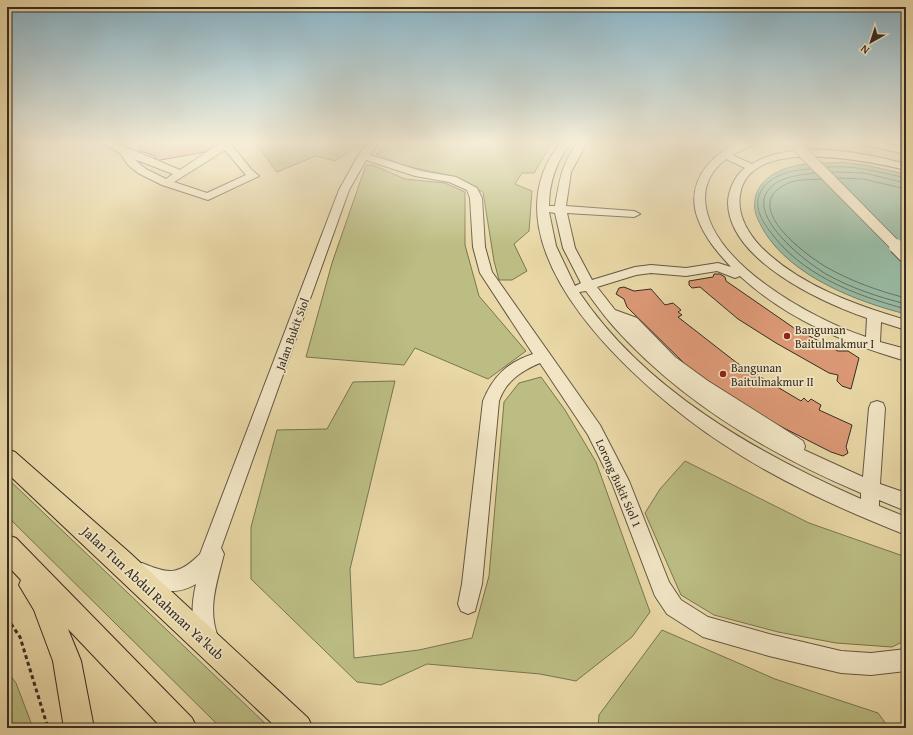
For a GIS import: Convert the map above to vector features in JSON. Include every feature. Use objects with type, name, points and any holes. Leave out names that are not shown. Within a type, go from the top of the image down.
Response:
[{"type":"main road","name":"Jalan Tun Abdul Rahman Ya'kub","points":[[7,459],[121,562],[213,650],[298,728]]},
{"type":"main road","points":[[7,547],[182,728]]},
{"type":"main road","points":[[12,560],[44,602],[66,661],[79,728]]},
{"type":"street","points":[[155,177],[166,183],[208,197],[251,177]]},
{"type":"street","points":[[166,183],[174,177]]},
{"type":"street","name":"Jalan Bukit Siol","points":[[220,529],[344,190],[352,177]]},
{"type":"street","name":"Lorong Bukit Siol 1","points":[[443,177],[452,179],[472,188],[476,198],[479,247],[486,273],[594,430],[609,457],[662,589],[674,607],[703,626],[769,645],[841,662],[871,664],[906,660]]},
{"type":"street","points":[[547,177],[543,209],[546,233],[552,254],[570,290],[601,332],[646,377],[706,424],[780,470],[869,512],[906,526]]},
{"type":"street","points":[[564,177],[561,190],[560,210],[564,233],[574,259],[589,286],[608,312],[634,341],[667,370],[706,400],[752,430],[804,459],[870,489],[906,502]]},
{"type":"street","points":[[705,177],[702,181],[699,196],[701,216],[713,238],[731,262],[756,284],[786,305],[821,324],[874,346],[906,355]]},
{"type":"street","points":[[741,177],[739,180],[734,195],[734,211],[743,232],[770,261],[809,287],[839,302],[874,316],[906,325]]},
{"type":"street","points":[[832,177],[906,256]]},
{"type":"street","points":[[836,177],[906,244]]},
{"type":"street","points":[[543,209],[634,214]]},
{"type":"street","points":[[570,290],[589,286],[636,271],[651,269],[686,272],[718,267],[735,274]]},
{"type":"street","points":[[874,316],[874,346]]},
{"type":"street","points":[[468,604],[472,584],[491,401],[494,389],[507,374],[521,364],[543,356]]},
{"type":"street","points":[[869,512],[877,408]]},
{"type":"street","points":[[121,562],[166,583],[184,579],[197,571],[207,560],[220,529]]},
{"type":"street","points":[[213,650],[204,632],[201,621],[203,602],[220,529]]},
{"type":"path","points":[[7,618],[20,637],[48,728]]},
{"type":"green space","points":[[362,177],[401,177],[445,183],[465,192],[465,245],[479,296],[526,351],[488,379],[415,348],[404,365],[306,357],[332,263]]},
{"type":"green space","points":[[453,177],[519,177],[515,184],[532,191],[529,231],[514,244],[527,271],[512,280],[499,280],[494,261],[483,192]]},
{"type":"green space","points":[[541,377],[565,410],[596,462],[650,612],[632,637],[576,681],[540,674],[427,664],[381,685],[357,682],[251,579],[251,527],[277,430],[327,429],[353,382],[395,381],[350,569],[354,658],[419,650],[472,638],[489,576],[504,402],[519,383]]},
{"type":"green space","points":[[685,461],[809,523],[906,557],[906,640],[892,647],[836,643],[778,632],[714,615],[681,595],[645,513],[660,489]]},
{"type":"green space","points":[[7,478],[270,728],[221,728],[7,516]]},
{"type":"green space","points":[[662,630],[775,679],[878,713],[889,728],[598,728],[599,715]]},
{"type":"green space","points":[[7,671],[16,683],[33,728],[7,728]]},
{"type":"water","points":[[906,177],[906,314],[867,302],[827,285],[808,274],[776,247],[764,231],[755,212],[756,194],[768,178]]},
{"type":"building","name":"Bangunan Baitulmakmur I","points":[[714,274],[720,274],[725,277],[726,281],[794,328],[838,351],[848,351],[859,358],[851,389],[842,386],[837,381],[838,375],[829,373],[776,343],[738,319],[700,287],[692,288],[689,285],[689,281],[713,277]]},
{"type":"building","name":"Bangunan Baitulmakmur II","points":[[624,287],[634,291],[651,289],[665,305],[673,303],[681,310],[678,312],[682,315],[678,317],[737,363],[801,401],[804,398],[808,402],[811,399],[821,405],[819,410],[852,425],[846,447],[848,453],[843,456],[831,452],[772,422],[683,368],[686,365],[627,307],[624,299],[616,294],[619,288]]},
{"type":"place","name":"Bangunan Baitulmakmur I","points":[[787,336]]},
{"type":"place","name":"Bangunan Baitulmakmur II","points":[[723,374]]}]
